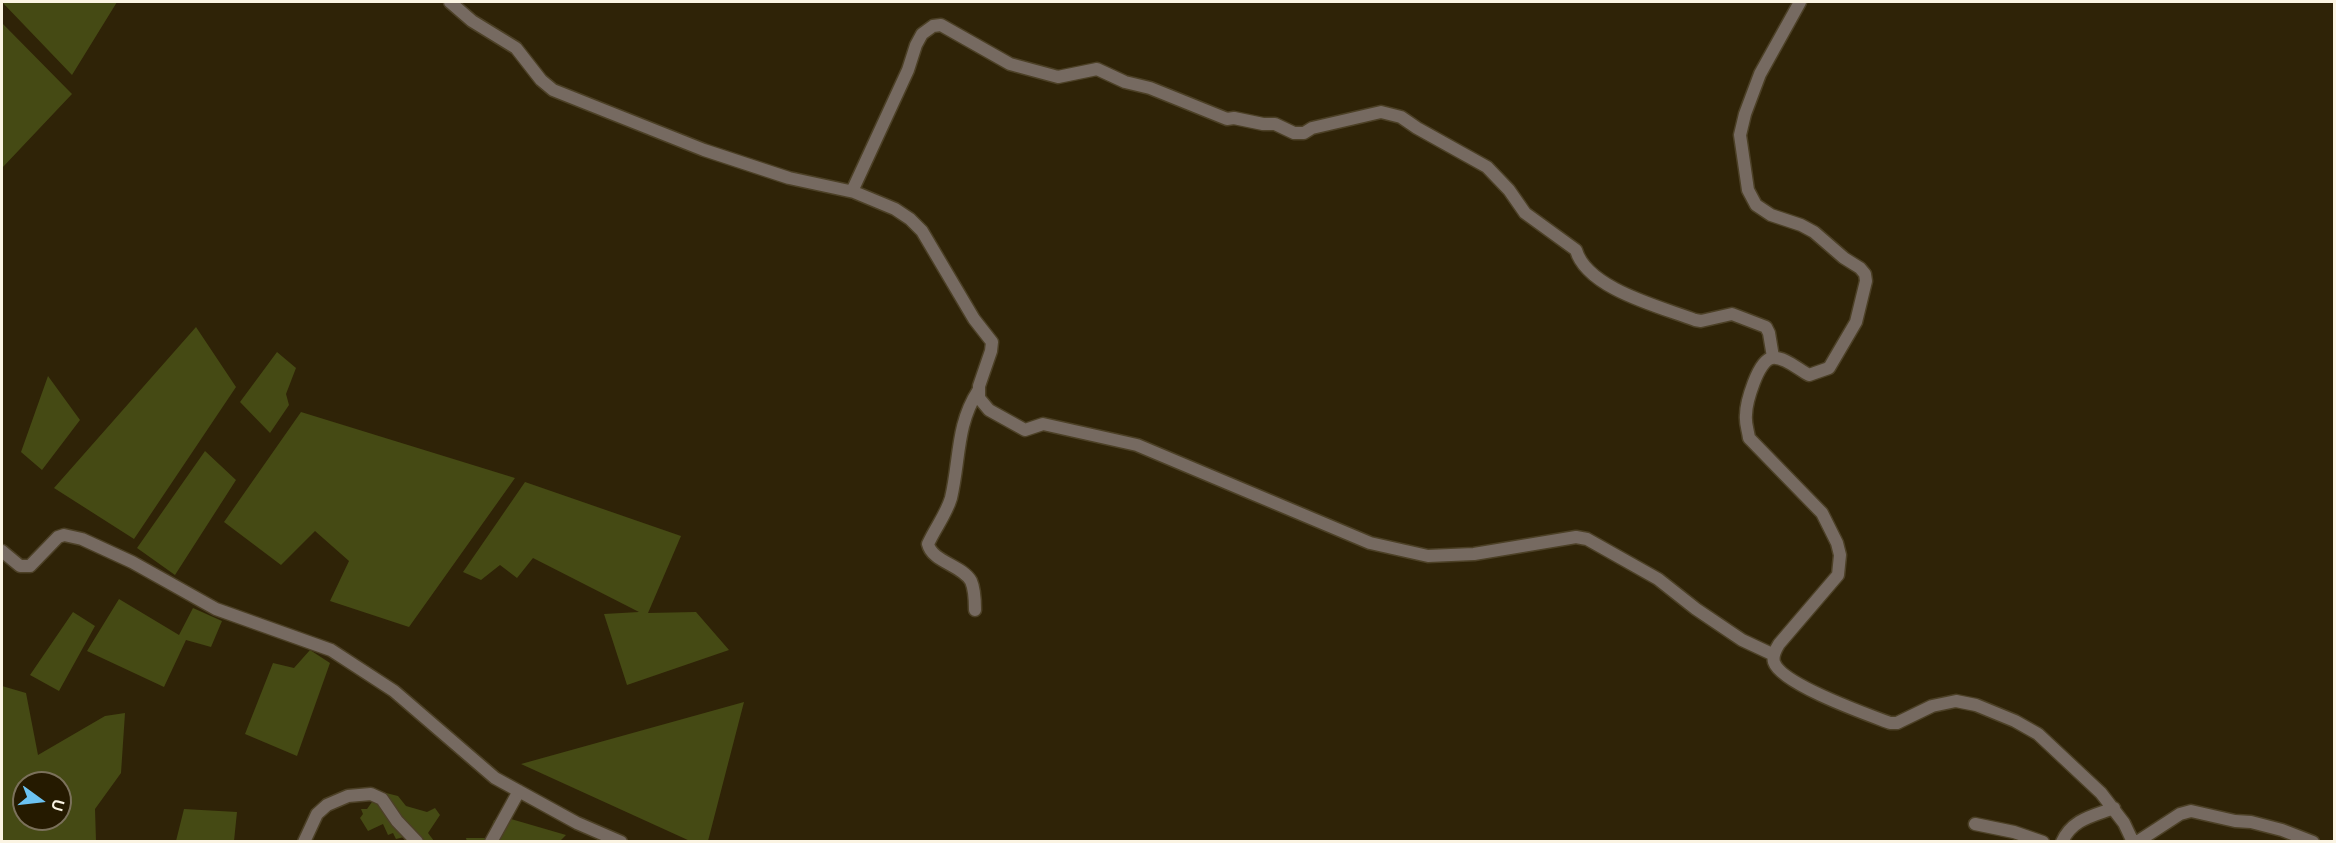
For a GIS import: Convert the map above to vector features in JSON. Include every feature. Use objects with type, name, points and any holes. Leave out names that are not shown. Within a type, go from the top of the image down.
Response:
[{"type":"street","points":[[450,2],[472,21],[516,48],[541,80],[553,90],[626,120],[743,163],[789,178],[876,199],[895,208],[917,225],[974,319],[991,340],[991,351],[978,391],[964,417],[954,483],[947,510],[928,544],[931,551],[969,578],[973,587],[975,610]]},
{"type":"street","points":[[1772,352],[1809,375],[1829,368],[1856,322],[1866,277],[1860,268],[1844,258],[1810,229],[1771,215],[1749,196],[1740,135],[1746,103],[1800,2]]},
{"type":"street","points":[[854,192],[854,187],[908,70],[916,45],[922,34],[933,26],[941,25],[1010,64],[1046,75],[1058,77],[1097,69],[1125,82],[1150,88],[1227,119],[1275,124],[1294,133],[1304,133],[1312,128],[1381,112],[1401,117],[1487,167],[1509,190],[1525,213],[1576,250],[1579,260],[1610,288],[1695,320],[1701,321],[1726,313],[1766,327],[1772,352],[1758,374],[1747,404],[1746,423],[1749,438],[1822,513],[1830,525],[1840,555],[1838,575],[1834,581],[1770,654]]},
{"type":"street","points":[[978,391],[979,398],[985,407],[1025,430],[1043,424],[1137,445],[1370,543],[1428,556],[1474,554],[1576,537],[1587,539],[1658,579],[1703,614],[1742,640],[1770,654],[1782,674],[1840,703],[1890,723],[1897,723],[1932,706],[1956,701],[1989,710],[2038,734],[2092,784],[2114,808],[2135,842],[2180,814],[2191,811],[2235,821],[2251,822],[2282,830],[2313,842]]},
{"type":"street","points":[[2,551],[20,566],[30,566],[58,537],[72,536],[132,562],[216,609],[322,646],[385,684],[486,771],[577,823],[621,842]]},
{"type":"street","points":[[491,842],[519,791]]},
{"type":"street","points":[[304,842],[317,814],[327,805],[348,796],[371,794],[382,799],[397,821],[417,842]]},
{"type":"street","points":[[2062,842],[2069,828],[2076,823],[2114,808]]},
{"type":"street","points":[[1975,824],[2014,832],[2043,842]]},
{"type":"green space","points":[[2,2],[117,2],[72,75]]},
{"type":"green space","points":[[2,23],[72,94],[2,168]]},
{"type":"green space","points":[[196,327],[236,387],[134,539],[54,488]]},
{"type":"green space","points":[[277,352],[296,368],[286,394],[289,405],[270,433],[240,402]]},
{"type":"green space","points":[[48,376],[80,420],[42,470],[21,452]]},
{"type":"green space","points":[[301,412],[515,478],[409,627],[330,601],[349,561],[315,531],[281,565],[224,522]]},
{"type":"green space","points":[[205,451],[236,480],[175,575],[137,548]]},
{"type":"green space","points":[[525,482],[681,536],[648,613],[696,612],[729,650],[627,685],[604,614],[639,612],[533,558],[517,578],[500,565],[481,580],[463,572]]},
{"type":"green space","points":[[119,599],[179,635],[193,608],[222,621],[211,647],[186,640],[164,687],[87,651]]},
{"type":"green space","points":[[73,612],[95,626],[59,691],[30,675]]},
{"type":"green space","points":[[310,650],[330,663],[297,756],[245,734],[273,663],[294,668]]},
{"type":"green space","points":[[2,686],[26,693],[38,755],[105,716],[125,713],[121,773],[95,809],[96,841],[2,841]]},
{"type":"green space","points":[[744,702],[708,841],[690,841],[521,764]]},
{"type":"green space","points":[[386,793],[398,796],[406,806],[427,812],[435,808],[440,815],[428,833],[434,841],[419,841],[392,813]]},
{"type":"green space","points":[[372,796],[414,841],[405,841],[404,837],[396,839],[393,833],[388,835],[383,824],[368,831],[360,818],[363,814],[361,809],[367,809],[372,802]]},
{"type":"green space","points":[[184,809],[237,812],[234,841],[176,841]]},
{"type":"green space","points":[[511,819],[566,835],[559,842],[467,842],[466,838],[487,838],[494,820]]}]
